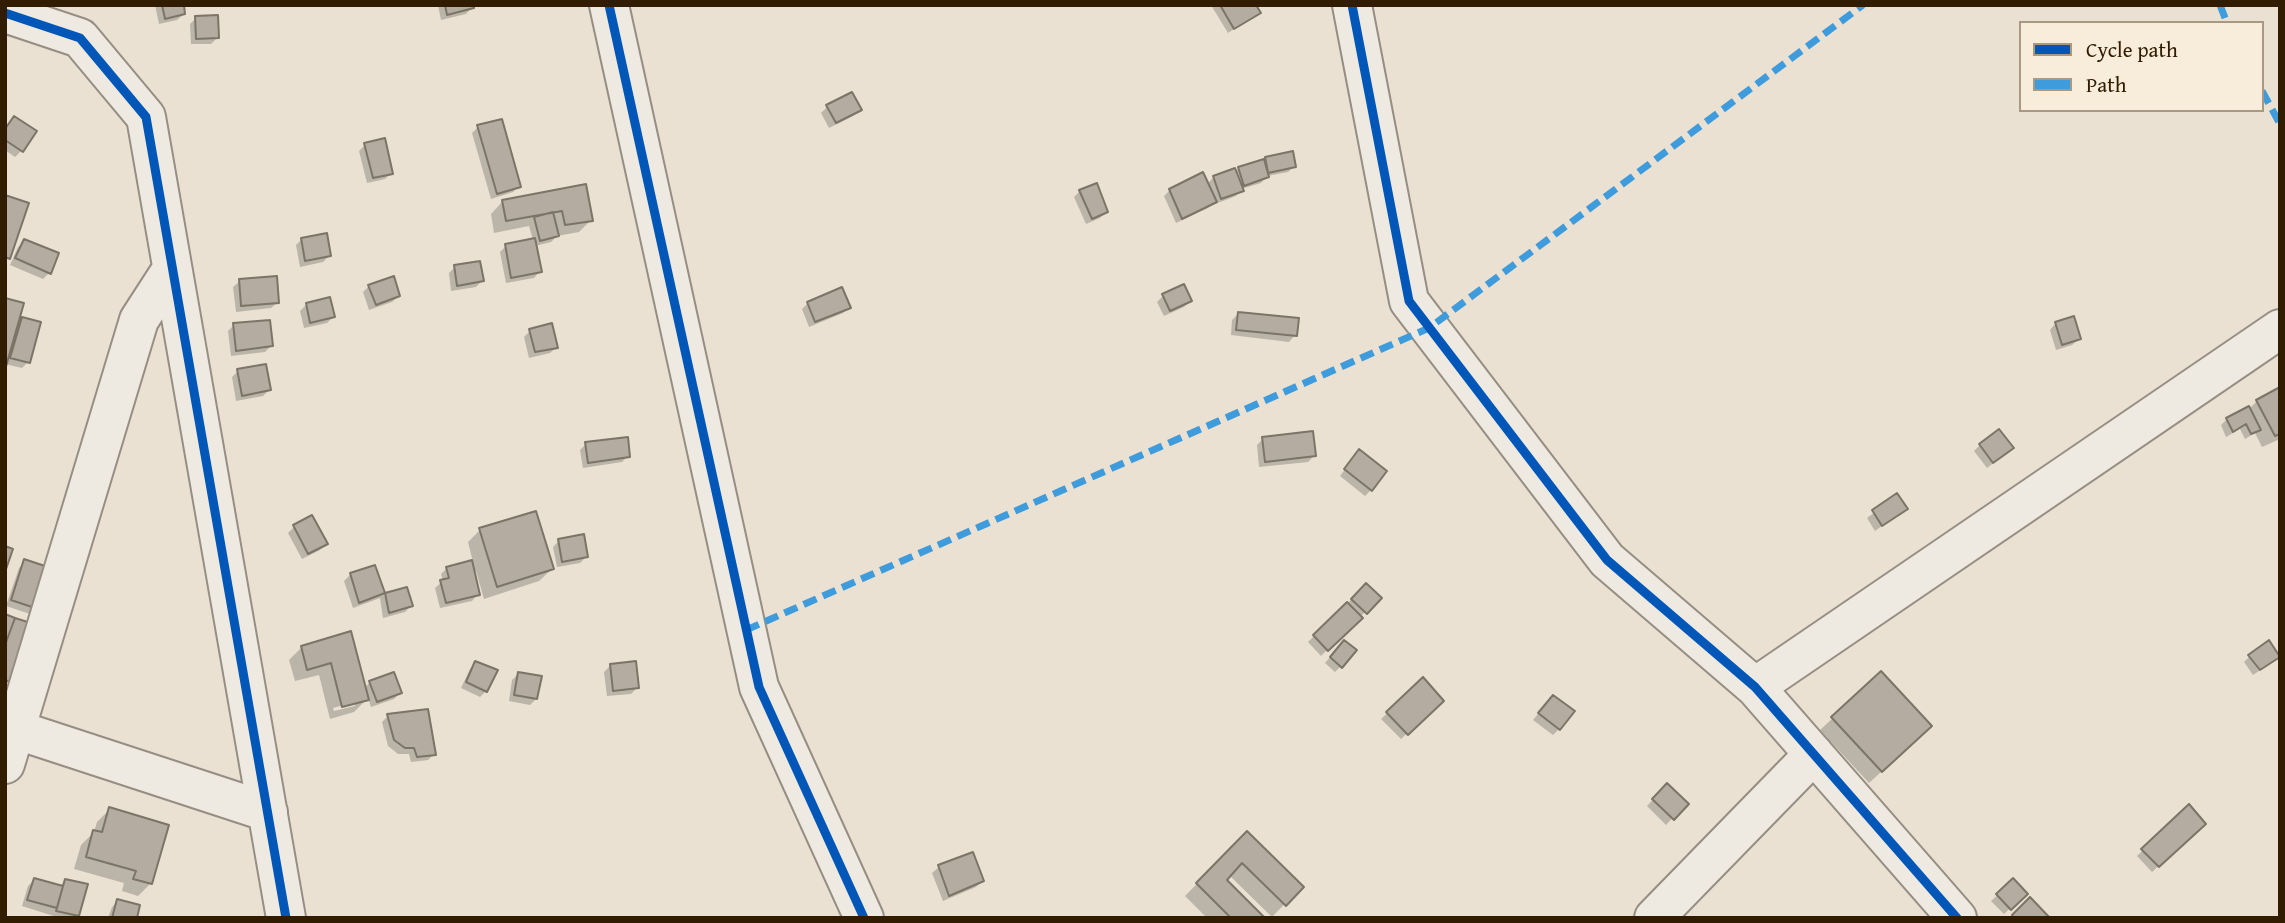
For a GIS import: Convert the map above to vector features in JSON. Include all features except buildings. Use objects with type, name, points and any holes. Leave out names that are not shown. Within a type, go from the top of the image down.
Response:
[{"type":"street","points":[[609,5],[759,687],[864,918]]},
{"type":"street","points":[[1352,5],[1409,301],[1607,560],[1755,687],[1956,918]]},
{"type":"street","points":[[5,13],[80,38],[146,117],[286,918]]},
{"type":"street","points":[[172,269],[139,320],[9,740],[268,812]]},
{"type":"street","points":[[1755,687],[2280,329]]},
{"type":"street","points":[[1654,918],[1814,754]]},
{"type":"marked path","points":[[746,630],[1429,328],[1863,5]]},
{"type":"marked path","points":[[2220,5],[2226,21]]},
{"type":"marked path","points":[[2264,95],[2280,124]]},
{"type":"cycle path","points":[[609,5],[759,687],[864,918]]},
{"type":"cycle path","points":[[1352,5],[1409,301],[1607,560],[1755,687],[1957,918]]},
{"type":"cycle path","points":[[5,13],[80,38],[146,117],[286,918]]}]
